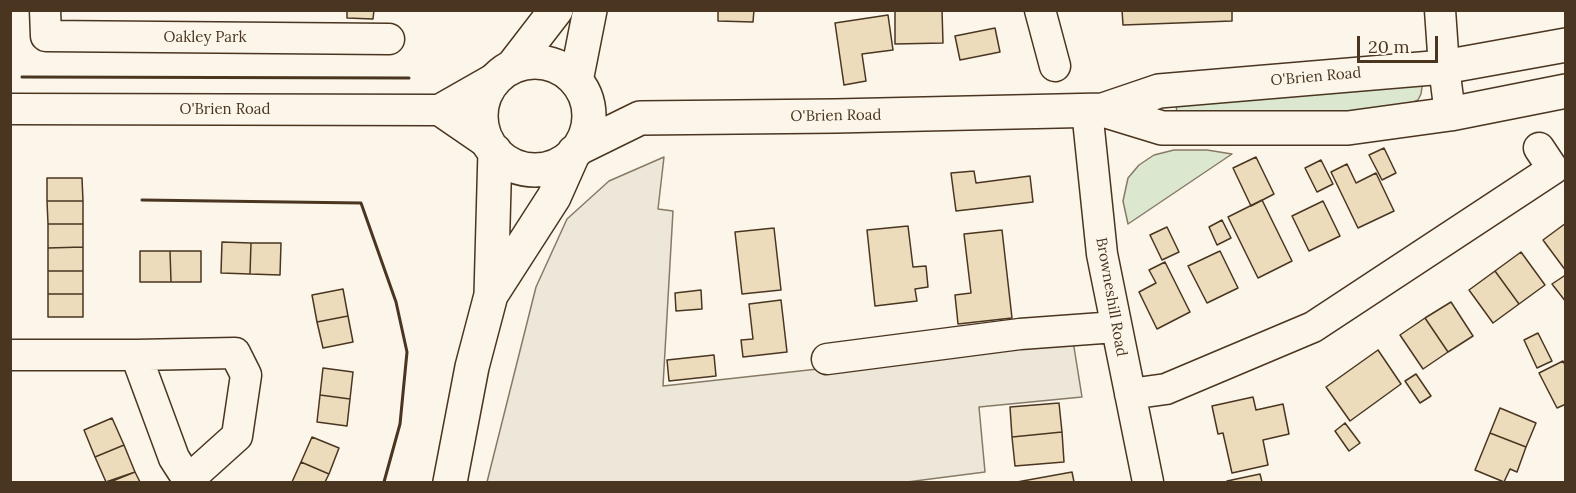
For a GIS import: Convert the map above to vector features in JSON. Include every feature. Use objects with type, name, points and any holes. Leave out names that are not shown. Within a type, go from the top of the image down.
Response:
[{"type":"main road","points":[[556,10],[486,93],[481,111],[483,129],[492,148],[502,159],[518,167],[536,170],[552,167],[567,160],[576,150]]},
{"type":"main road","points":[[578,84],[590,10]]},
{"type":"main road","name":"O'Brien Road","points":[[576,150],[640,118],[1095,110],[1159,91],[1444,67],[1566,45]]},
{"type":"main road","points":[[491,294],[554,197],[586,134],[589,118],[587,100],[578,84],[566,71],[549,63],[530,62],[505,72]]},
{"type":"main road","name":"O'Brien Road","points":[[578,84],[640,118]]},
{"type":"main road","name":"O'Brien Road","points":[[1095,110],[1162,128],[1348,128],[1450,114],[1566,91]]},
{"type":"main road","points":[[450,483],[472,367],[491,294],[492,148]]},
{"type":"street","name":"Oakley Park","points":[[45,10],[46,36],[389,39]]},
{"type":"street","points":[[1040,10],[1055,66]]},
{"type":"street","points":[[1440,10],[1450,114]]},
{"type":"street","name":"O'Brien Road","points":[[10,109],[439,110],[505,72]]},
{"type":"street","points":[[439,110],[492,148]]},
{"type":"street","name":"Browneshill Road","points":[[1095,110],[1102,254],[1149,483]]},
{"type":"street","points":[[1130,394],[1166,389],[1313,327],[1553,170],[1539,148]]},
{"type":"street","points":[[827,359],[1020,334],[1116,327]]},
{"type":"street","points":[[10,355],[235,353],[246,375],[237,436],[197,472],[183,472],[174,458],[136,355]]},
{"type":"green space","points":[[1423,80],[1418,100],[1394,110],[1177,120],[1176,98]]},
{"type":"green space","points":[[1174,150],[1207,150],[1232,154],[1128,224],[1123,201],[1128,178],[1139,165],[1154,155]]},
{"type":"shaded area","points":[[664,157],[658,209],[673,211],[663,386],[1073,341],[1082,397],[979,407],[985,472],[907,482],[487,482],[536,287],[567,219],[609,181]]},
{"type":"building","points":[[347,10],[374,10],[373,19],[347,18]]},
{"type":"building","points":[[718,10],[754,10],[753,22],[718,21]]},
{"type":"building","points":[[942,10],[943,43],[895,44],[895,11]]},
{"type":"building","points":[[1122,10],[1232,10],[1232,21],[1123,25]]},
{"type":"building","points":[[888,15],[893,50],[862,54],[866,81],[844,85],[835,23]]},
{"type":"building","points":[[995,28],[1000,52],[960,60],[955,36]]},
{"type":"building","points":[[1384,148],[1396,173],[1382,180],[1369,155]]},
{"type":"building","points":[[1256,157],[1274,194],[1251,206],[1233,168]]},
{"type":"building","points":[[1321,160],[1333,184],[1317,192],[1305,168]]},
{"type":"building","points":[[1347,164],[1356,183],[1376,173],[1394,211],[1358,228],[1331,172]]},
{"type":"building","points":[[974,171],[976,183],[1030,176],[1033,202],[956,211],[951,173]]},
{"type":"building","points":[[47,178],[82,178],[83,201],[47,201]]},
{"type":"building","points":[[1262,200],[1292,261],[1258,278],[1228,217]]},
{"type":"building","points":[[47,201],[83,201],[83,224],[48,224]]},
{"type":"building","points":[[1323,201],[1340,236],[1309,251],[1292,216]]},
{"type":"building","points":[[1222,220],[1231,238],[1217,245],[1209,227]]},
{"type":"building","points":[[1566,223],[1566,271],[1543,240]]},
{"type":"building","points":[[48,224],[83,224],[83,247],[48,248]]},
{"type":"building","points":[[908,226],[913,267],[926,266],[928,287],[915,289],[917,301],[875,306],[867,230]]},
{"type":"building","points":[[1167,227],[1179,252],[1162,260],[1150,235]]},
{"type":"building","points":[[774,228],[781,290],[742,294],[735,232]]},
{"type":"building","points":[[1002,230],[1012,318],[958,324],[955,295],[971,293],[964,234]]},
{"type":"building","points":[[222,242],[251,243],[250,274],[221,273]]},
{"type":"building","points":[[251,243],[281,243],[280,275],[250,274]]},
{"type":"building","points":[[83,247],[83,271],[48,271],[48,248]]},
{"type":"building","points":[[140,251],[170,251],[171,282],[140,282]]},
{"type":"building","points":[[170,251],[201,251],[201,282],[171,282]]},
{"type":"building","points":[[1220,251],[1238,288],[1207,303],[1188,266]]},
{"type":"building","points":[[1521,252],[1545,285],[1519,304],[1495,271]]},
{"type":"building","points":[[1165,262],[1190,312],[1157,329],[1139,292],[1156,283],[1149,270]]},
{"type":"building","points":[[48,271],[83,271],[83,294],[48,294]]},
{"type":"building","points":[[1495,271],[1519,304],[1493,323],[1469,290]]},
{"type":"building","points":[[1564,276],[1566,278],[1566,302],[1552,284]]},
{"type":"building","points":[[343,289],[348,316],[317,322],[312,295]]},
{"type":"building","points":[[701,290],[702,309],[676,311],[675,293]]},
{"type":"building","points":[[48,294],[83,294],[83,317],[48,317]]},
{"type":"building","points":[[781,300],[787,352],[743,357],[741,340],[753,339],[749,304]]},
{"type":"building","points":[[1451,302],[1473,336],[1448,352],[1425,318]]},
{"type":"building","points":[[348,316],[353,342],[323,348],[317,322]]},
{"type":"building","points":[[1425,318],[1448,352],[1423,369],[1400,335]]},
{"type":"building","points":[[1538,333],[1552,361],[1537,368],[1524,340]]},
{"type":"building","points":[[1378,350],[1401,384],[1350,421],[1326,387]]},
{"type":"building","points":[[714,355],[716,376],[669,381],[667,360]]},
{"type":"building","points":[[1563,361],[1566,367],[1566,404],[1557,408],[1539,373]]},
{"type":"building","points":[[323,368],[353,372],[350,399],[320,395]]},
{"type":"building","points":[[1416,374],[1431,396],[1420,403],[1405,381]]},
{"type":"building","points":[[320,395],[350,399],[347,426],[317,422]]},
{"type":"building","points":[[1253,397],[1256,410],[1283,404],[1289,434],[1263,440],[1268,465],[1232,473],[1223,433],[1218,434],[1212,406]]},
{"type":"building","points":[[1059,403],[1062,432],[1012,437],[1010,407]]},
{"type":"building","points":[[1500,408],[1536,423],[1526,447],[1490,433]]},
{"type":"building","points":[[112,418],[124,445],[95,457],[84,430]]},
{"type":"building","points":[[1345,423],[1360,443],[1349,451],[1335,431]]},
{"type":"building","points":[[1062,432],[1064,462],[1015,466],[1012,437]]},
{"type":"building","points":[[1490,433],[1526,447],[1517,472],[1510,469],[1504,482],[1475,470]]},
{"type":"building","points":[[312,437],[339,448],[329,474],[301,462]]},
{"type":"building","points":[[124,445],[135,472],[106,482],[95,457]]},
{"type":"building","points":[[301,462],[329,474],[325,482],[292,482]]},
{"type":"building","points":[[135,472],[140,482],[110,482]]},
{"type":"building","points":[[1072,472],[1074,482],[1017,482]]},
{"type":"building","points":[[1260,474],[1262,482],[1227,482],[1227,481]]},
{"type":"wall","points":[[22,77],[409,78]]},
{"type":"wall","points":[[142,200],[361,203],[396,302],[407,352],[400,424],[384,482]]}]
